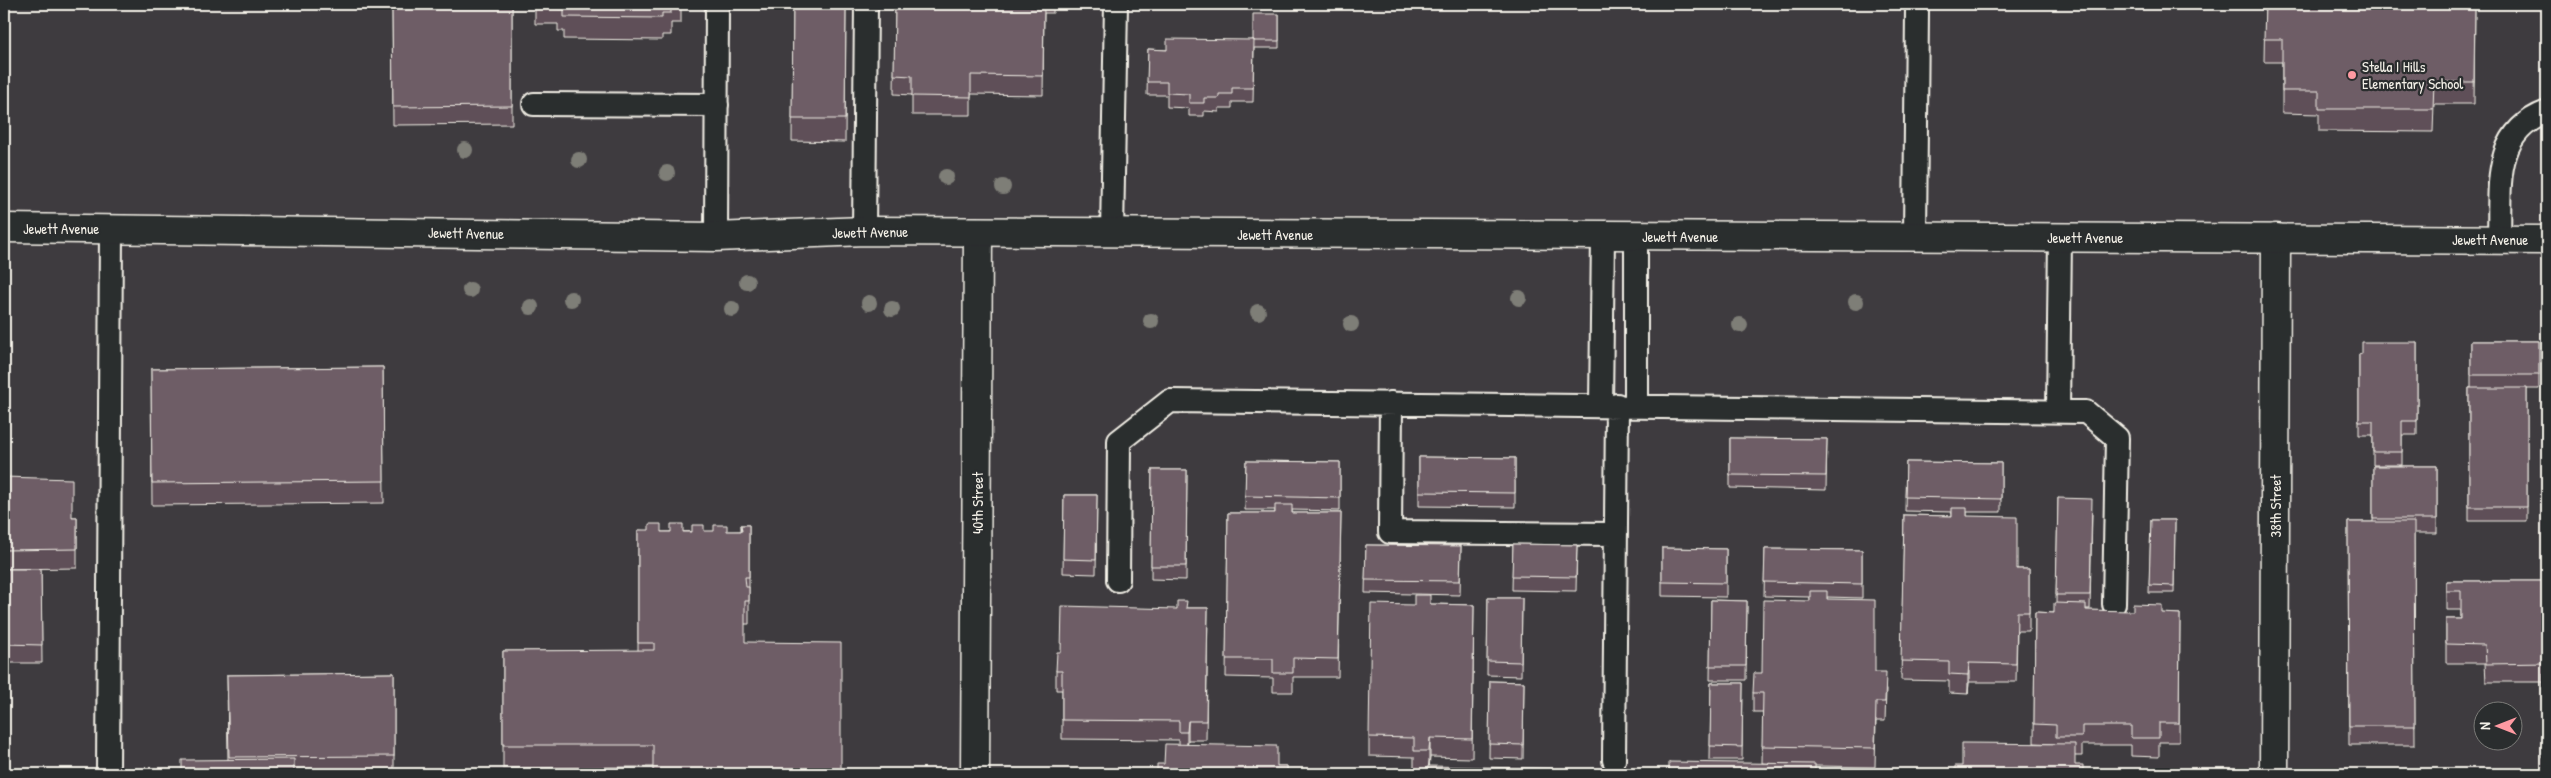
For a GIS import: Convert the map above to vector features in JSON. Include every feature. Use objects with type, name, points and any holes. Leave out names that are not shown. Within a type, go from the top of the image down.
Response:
[{"type":"street","name":"Jewett Avenue","points":[[4,228],[716,236],[864,232],[2547,240]]},
{"type":"street","name":"40th Street","points":[[975,774],[978,233]]},
{"type":"street","name":"38th Street","points":[[2274,774],[2276,238]]},
{"type":"lane","points":[[716,236],[717,4]]},
{"type":"lane","points":[[864,232],[866,4]]},
{"type":"lane","points":[[1112,233],[1116,4]]},
{"type":"lane","points":[[1915,236],[1916,10]]},
{"type":"lane","points":[[534,104],[717,105]]},
{"type":"lane","points":[[2500,239],[2502,164],[2508,143],[2517,131],[2536,116],[2547,112]]},
{"type":"lane","points":[[108,774],[111,229]]},
{"type":"lane","points":[[1604,235],[1618,406]]},
{"type":"lane","points":[[1614,760],[1618,406],[1636,235]]},
{"type":"lane","points":[[2058,411],[2060,237]]},
{"type":"lane","points":[[1118,580],[1119,441],[1170,401],[2058,411],[2086,412],[2117,438],[2114,604]]},
{"type":"lane","points":[[1391,403],[1390,532],[1616,534]]},
{"type":"building","points":[[392,4],[512,4],[512,106],[393,107]]},
{"type":"building","points":[[558,4],[671,4],[671,13],[662,13],[662,18],[564,17],[564,9],[558,9]]},
{"type":"building","points":[[793,4],[846,4],[845,119],[792,119]]},
{"type":"building","points":[[958,4],[1044,4],[1043,76],[971,75],[971,97],[912,96],[912,76],[894,75],[895,7],[958,8]]},
{"type":"building","points":[[2265,4],[2475,4],[2474,82],[2434,82],[2433,109],[2319,109],[2319,91],[2282,91],[2282,39],[2264,39]]},
{"type":"building","points":[[1253,14],[1279,14],[1279,41],[1253,40]]},
{"type":"building","points":[[1167,39],[1254,40],[1253,88],[1232,88],[1232,94],[1219,94],[1219,98],[1204,98],[1204,103],[1189,103],[1189,94],[1167,93],[1167,82],[1147,82],[1148,49],[1167,50]]},
{"type":"building","points":[[2471,341],[2539,341],[2539,375],[2471,375]]},
{"type":"building","points":[[2362,342],[2417,342],[2417,421],[2402,421],[2402,452],[2373,452],[2373,421],[2359,421],[2359,354],[2362,354]]},
{"type":"building","points":[[383,367],[384,481],[152,483],[151,369]]},
{"type":"building","points":[[2469,388],[2527,388],[2527,507],[2469,507]]},
{"type":"building","points":[[1730,438],[1827,439],[1826,476],[1730,475]]},
{"type":"building","points":[[1419,457],[1515,458],[1515,493],[1419,492]]},
{"type":"building","points":[[1246,461],[1340,462],[1340,498],[1245,496]]},
{"type":"building","points":[[1906,462],[2001,463],[2001,499],[1905,497]]},
{"type":"building","points":[[2373,466],[2437,466],[2437,519],[2373,519]]},
{"type":"building","points":[[1152,470],[1187,470],[1186,566],[1151,566]]},
{"type":"building","points":[[4,477],[72,479],[72,517],[77,517],[77,549],[4,550]]},
{"type":"building","points":[[1064,495],[1097,495],[1096,560],[1063,559]]},
{"type":"building","points":[[2058,498],[2092,499],[2090,595],[2056,595]]},
{"type":"building","points":[[1275,505],[1292,505],[1292,513],[1341,513],[1338,659],[1293,658],[1293,673],[1273,673],[1273,659],[1226,659],[1228,513],[1275,513]]},
{"type":"building","points":[[1952,508],[1967,508],[1967,516],[2017,517],[2017,569],[2029,569],[2029,612],[2017,612],[2016,664],[1969,663],[1968,675],[1949,674],[1949,662],[1901,661],[1904,515],[1952,516]]},
{"type":"building","points":[[2151,520],[2175,520],[2174,586],[2149,585]]},
{"type":"building","points":[[2348,522],[2414,522],[2415,726],[2349,726]]},
{"type":"building","points":[[649,524],[661,524],[661,532],[671,532],[671,524],[683,524],[683,532],[692,532],[692,525],[704,525],[704,531],[714,531],[714,525],[727,525],[727,531],[742,531],[741,525],[749,525],[749,577],[745,577],[746,587],[749,587],[749,601],[745,601],[745,642],[841,643],[841,774],[653,774],[653,745],[503,745],[503,651],[654,650],[654,643],[638,643],[638,530],[649,530]]},
{"type":"building","points":[[1513,544],[1577,545],[1576,577],[1512,576]]},
{"type":"building","points":[[1366,545],[1461,546],[1460,581],[1365,580]]},
{"type":"building","points":[[1662,548],[1726,549],[1726,583],[1662,582]]},
{"type":"building","points":[[1765,549],[1862,550],[1862,584],[1764,582]]},
{"type":"building","points":[[4,569],[41,569],[42,645],[4,644]]},
{"type":"building","points":[[2446,581],[2547,581],[2547,663],[2486,664],[2485,645],[2446,644],[2446,619],[2461,619],[2461,591],[2446,591]]},
{"type":"building","points":[[1810,591],[1827,591],[1827,599],[1875,600],[1875,672],[1886,672],[1885,702],[1876,702],[1875,748],[1762,746],[1763,693],[1753,693],[1754,673],[1762,673],[1763,600],[1810,601]]},
{"type":"building","points":[[1414,595],[1430,595],[1430,604],[1474,605],[1472,739],[1430,738],[1429,751],[1414,751],[1414,738],[1369,737],[1371,604],[1414,605]]},
{"type":"building","points":[[1488,598],[1522,598],[1521,662],[1487,661]]},
{"type":"building","points":[[1711,600],[1747,601],[1746,666],[1710,666]]},
{"type":"building","points":[[1177,601],[1187,601],[1186,608],[1208,608],[1206,721],[1188,721],[1187,732],[1179,732],[1179,721],[1062,720],[1062,671],[1056,671],[1057,652],[1061,652],[1062,606],[1177,609]]},
{"type":"building","points":[[2054,603],[2086,604],[2086,610],[2133,611],[2133,604],[2162,605],[2162,613],[2180,614],[2179,723],[2159,723],[2159,738],[2131,738],[2131,726],[2082,726],[2082,737],[2056,737],[2056,725],[2034,724],[2035,612],[2054,613]]},
{"type":"building","points":[[394,673],[394,756],[229,757],[227,675]]},
{"type":"building","points":[[2543,674],[2547,674],[2547,744],[2543,744]]},
{"type":"building","points":[[1490,681],[1524,682],[1523,745],[1489,744]]},
{"type":"building","points":[[1711,683],[1743,683],[1742,747],[1710,746]]},
{"type":"building","points":[[1962,743],[2075,744],[2075,765],[2083,765],[2083,774],[1955,774],[1955,766],[1962,766]]},
{"type":"building","points":[[1165,744],[1277,746],[1277,766],[1287,766],[1287,774],[1157,774],[1157,764],[1164,764]]},
{"type":"building","points":[[294,759],[294,774],[182,774],[182,760]]},
{"type":"building","points":[[1669,762],[1815,764],[1815,774],[1669,774]]},
{"type":"building","points":[[1428,766],[1571,769],[1571,774],[1428,774]]},
{"type":"place","name":"Stella I Hills Elementary School","points":[[2352,75]]}]
